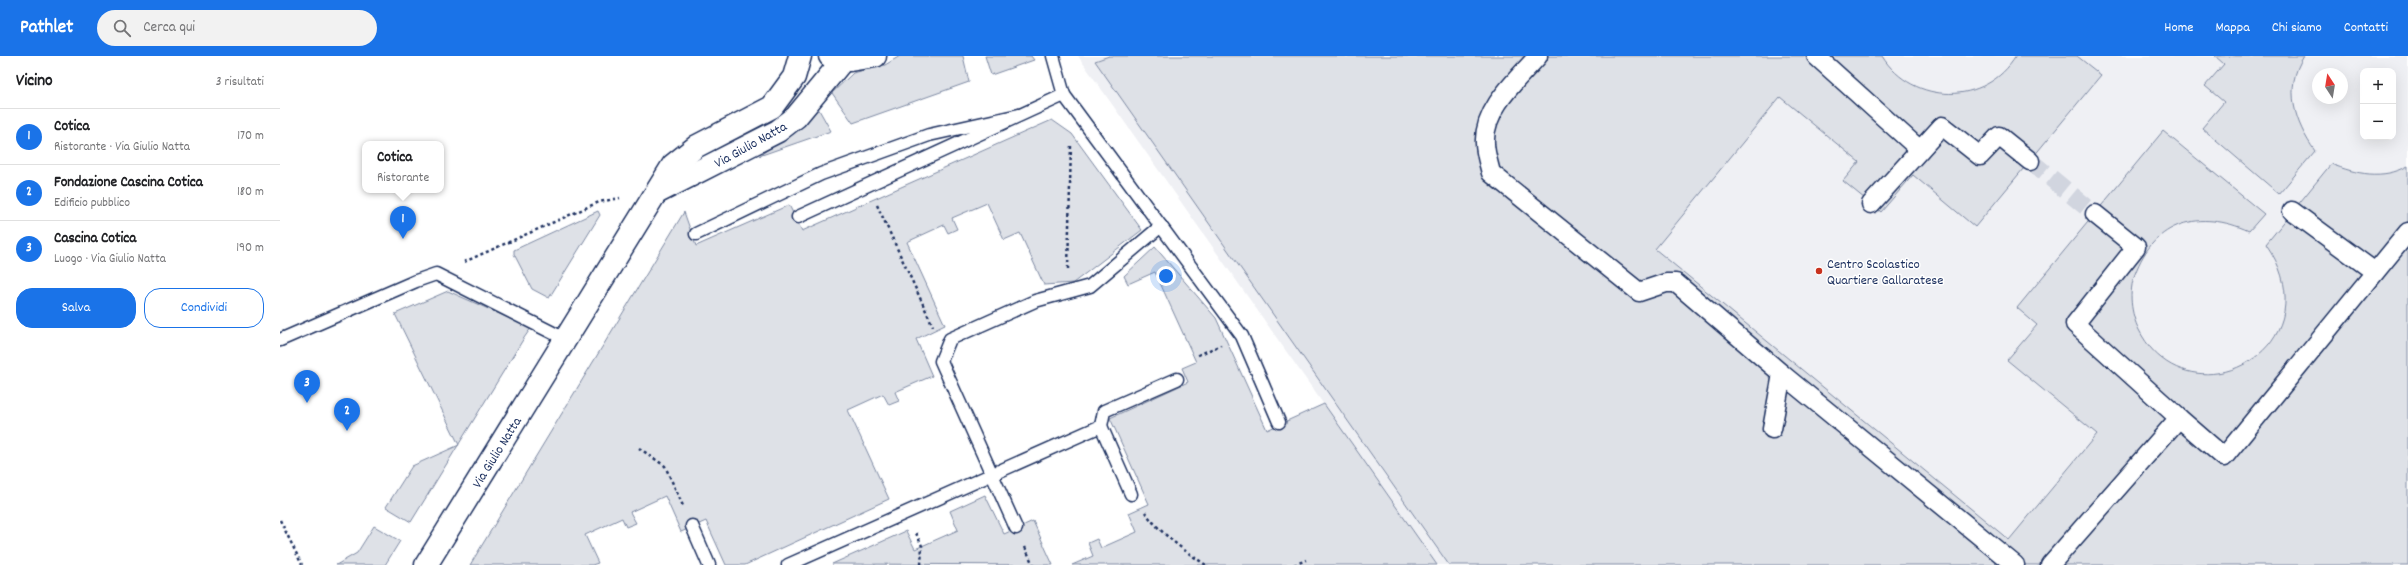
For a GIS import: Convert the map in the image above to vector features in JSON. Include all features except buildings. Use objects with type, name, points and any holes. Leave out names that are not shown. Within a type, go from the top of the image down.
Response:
[{"type":"street","name":"Via Giulio Natta","points":[[425,565],[567,340],[637,222],[658,192],[673,165],[698,146],[772,107],[794,77],[800,56]]},
{"type":"street","name":"Via Giulio Natta","points":[[658,192],[778,131],[796,118],[836,58],[858,60],[875,56]]},
{"type":"street","points":[[1538,56],[1492,111],[1487,122],[1484,143],[1491,173],[1639,292],[1666,283],[1676,283],[1782,374],[2015,565]]},
{"type":"street","points":[[1816,56],[1920,150]]},
{"type":"street","points":[[1871,204],[1942,126],[1980,156],[1999,136],[2030,161]]},
{"type":"street","points":[[2292,211],[2375,272]]},
{"type":"street","points":[[2095,214],[2136,247],[2075,324],[2224,457],[2408,232]]},
{"type":"street","points":[[1772,429],[1782,374]]},
{"type":"street","points":[[2050,565],[2179,418]]},
{"type":"lane","points":[[1053,56],[1064,95],[1242,336],[1279,422]]},
{"type":"lane","points":[[798,217],[1064,95]]},
{"type":"lane","points":[[696,234],[821,174],[929,135],[1019,115]]},
{"type":"lane","points":[[1016,528],[941,361],[950,339],[1035,301],[1090,286],[1162,226]]},
{"type":"lane","points":[[280,340],[416,281],[436,274],[567,340]]},
{"type":"lane","points":[[1132,494],[1101,426],[1104,411],[1177,379]]},
{"type":"lane","points":[[788,565],[1101,426]]},
{"type":"lane","points":[[692,526],[709,565]]},
{"type":"path","points":[[1068,293],[1072,134],[1082,118]]},
{"type":"path","points":[[868,185],[934,329],[950,339]]},
{"type":"path","points":[[436,274],[599,202],[658,192]]},
{"type":"path","points":[[639,448],[665,466],[692,526]]},
{"type":"path","points":[[1132,494],[1156,527],[1185,551],[1206,565]]},
{"type":"path","points":[[907,512],[922,546],[921,565]]},
{"type":"path","points":[[280,520],[302,565]]},
{"type":"path","points":[[1294,565],[1306,560]]},
{"type":"shaded area","points":[[900,56],[963,56],[969,82],[853,123],[832,93],[853,73],[885,65]]},
{"type":"shaded area","points":[[985,56],[1031,56],[1034,60],[991,75]]},
{"type":"shaded area","name":"Centro Scolastico Quartiere Gallaratese","points":[[1078,56],[2408,56],[2408,565],[1437,565]]},
{"type":"shaded area","name":"Centro Scolastico Quartiere Gallaratese","points":[[1109,56],[1882,56],[1895,72],[1912,84],[1930,91],[1949,94],[1969,91],[1987,84],[2003,72],[2016,56],[2077,56],[2101,75],[1975,227],[1913,175],[1881,212],[1843,181],[1859,162],[1780,97],[1655,249],[2009,540],[2097,434],[2007,360],[2037,325],[2017,308],[2163,131],[2264,214],[2249,231],[2231,224],[2213,221],[2196,221],[2181,224],[2166,231],[2154,242],[2143,256],[2135,274],[2131,295],[2132,310],[2136,324],[2161,358],[2189,372],[2219,373],[2248,362],[2270,343],[2283,315],[2283,282],[2266,244],[2331,164],[2360,173],[2370,174],[2389,173],[2408,166],[2408,565],[1449,565],[1095,61]]},
{"type":"shaded area","points":[[2215,56],[2304,56],[2294,80],[2294,105],[2302,129],[2315,151],[2279,194],[2202,128],[2224,102],[2205,86],[2224,64]]},
{"type":"shaded area","points":[[818,108],[831,131],[759,156],[800,126]]},
{"type":"shaded area","points":[[1052,120],[1072,134],[1142,230],[1073,283],[1044,285],[1020,233],[1004,240],[987,203],[952,218],[957,229],[948,233],[944,225],[907,242],[945,325],[916,339],[932,376],[895,392],[899,401],[889,405],[883,394],[848,410],[889,499],[745,565],[726,565],[706,521],[681,532],[665,496],[630,512],[636,523],[626,527],[622,518],[585,535],[598,563],[592,565],[470,565],[684,212],[696,246],[789,205],[802,231]]},
{"type":"shaded area","points":[[598,211],[600,215],[549,298],[532,289],[514,254],[514,250]]},
{"type":"shaded area","points":[[1155,247],[1216,318],[1267,430],[1324,404],[1437,565],[1072,565],[1093,556],[1088,543],[1097,539],[1101,548],[1137,532],[1129,513],[1149,504],[1110,418],[1188,382],[1182,368],[1196,362],[1155,272],[1128,284],[1124,276]]},
{"type":"shaded area","points":[[448,291],[531,328],[459,444],[395,314]]},
{"type":"shaded area","points":[[458,445],[411,522],[386,507],[412,466]]},
{"type":"shaded area","points":[[985,495],[1004,534],[1033,521],[1053,565],[832,564],[906,531],[915,549],[958,530],[950,511]]},
{"type":"shaded area","points":[[374,526],[400,541],[385,565],[336,565],[357,553]]},
{"type":"tunnel","points":[[2030,161],[2095,214]]},
{"type":"place","name":"Cotica","points":[[403,239]]},
{"type":"place","name":"Centro Scolastico Quartiere Gallaratese","points":[[1819,271]]},
{"type":"place","name":"Cascina Cotica","points":[[307,403]]},
{"type":"place","name":"Fondazione Cascina Cotica","points":[[347,431]]}]
